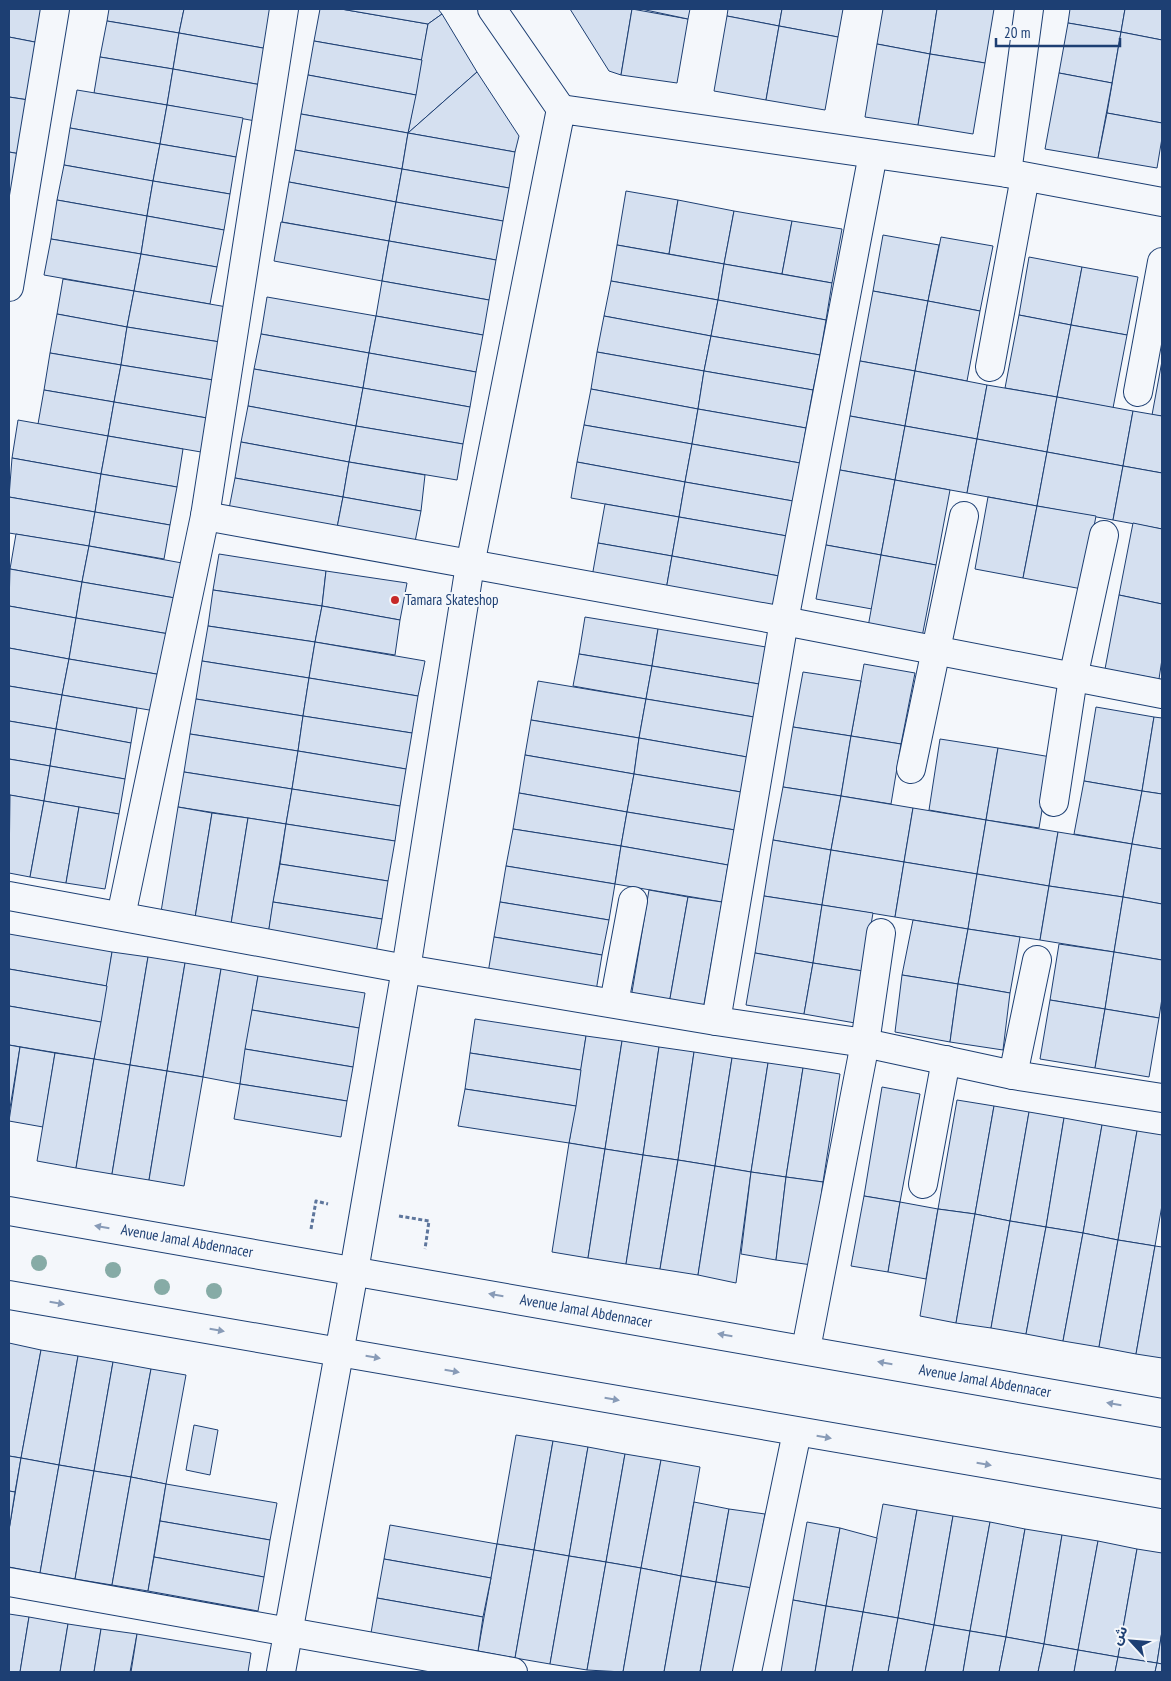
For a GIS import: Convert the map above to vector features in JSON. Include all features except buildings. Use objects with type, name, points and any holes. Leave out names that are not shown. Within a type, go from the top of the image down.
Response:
[{"type":"street","points":[[9,287],[55,9]]},
{"type":"street","points":[[121,916],[205,516],[284,9]]},
{"type":"street","points":[[281,1672],[340,1351],[406,970],[470,565],[561,108],[492,9]]},
{"type":"street","points":[[990,367],[1016,175],[1029,9]]},
{"type":"street","points":[[561,108],[1016,175],[1162,202]]},
{"type":"street","points":[[716,1022],[784,621],[872,154]]},
{"type":"street","points":[[1138,392],[1162,262]]},
{"type":"street","points":[[205,516],[784,621],[1162,694]]},
{"type":"street","points":[[911,769],[964,516]]},
{"type":"street","points":[[1054,802],[1073,678],[1104,535]]},
{"type":"street","points":[[9,896],[406,970],[614,1003],[716,1022],[864,1043],[1013,1075],[1162,1097]]},
{"type":"street","points":[[614,1003],[634,901]]},
{"type":"street","points":[[806,1349],[864,1043],[881,933]]},
{"type":"street","points":[[1013,1075],[1037,960]]},
{"type":"street","points":[[923,1184],[946,1060]]},
{"type":"street","name":"Avenue Jamal Abdennacer","points":[[9,1211],[806,1349],[1162,1413]]},
{"type":"street","points":[[9,1295],[1162,1494]]},
{"type":"street","points":[[747,1672],[797,1432]]},
{"type":"street","points":[[9,1582],[513,1672]]},
{"type":"place","name":"Tamara Skateshop","points":[[395,600]]}]
